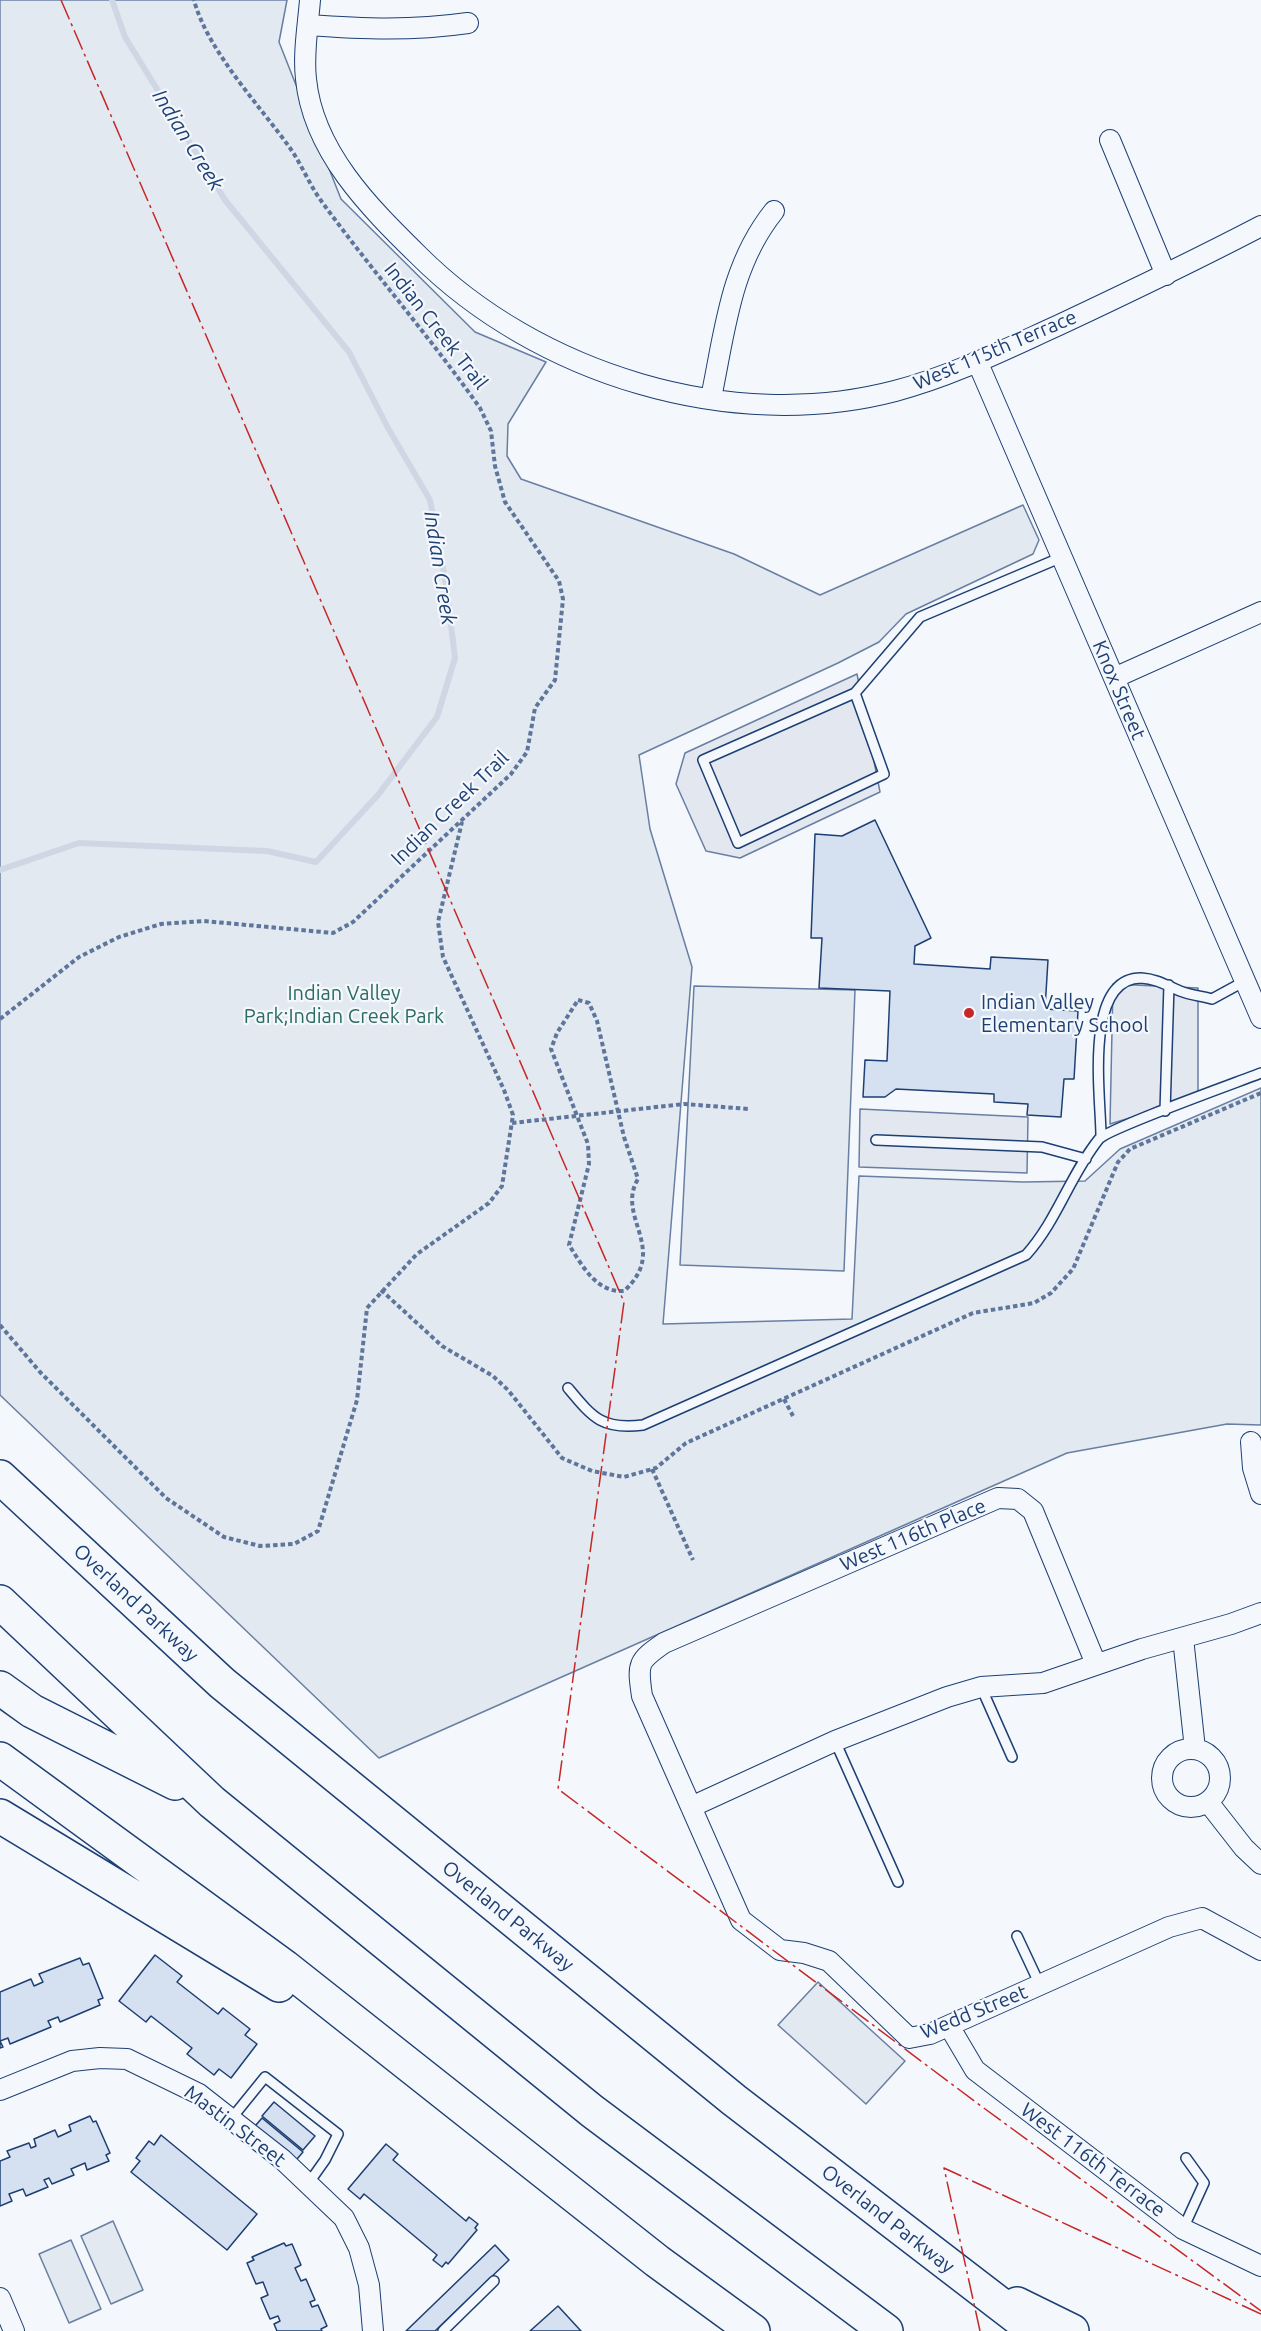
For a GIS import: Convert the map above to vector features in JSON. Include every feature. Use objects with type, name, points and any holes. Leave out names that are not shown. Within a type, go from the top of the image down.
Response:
[{"type":"highway","name":"Overland Parkway","points":[[0,1477],[222,1683],[734,2100],[1035,2331]]},
{"type":"highway","points":[[0,1602],[212,1802],[592,2110],[886,2331]]},
{"type":"highway","points":[[0,1688],[32,1711],[212,1802]]},
{"type":"highway","points":[[0,1759],[285,1967],[657,2261],[753,2331]]},
{"type":"highway","points":[[0,1816],[406,2063]]},
{"type":"highway","points":[[969,2281],[1072,2331]]},
{"type":"street","points":[[310,0],[308,25],[365,30],[421,29],[468,22]]},
{"type":"street","name":"West 115th Terrace","points":[[308,25],[306,77],[310,100],[322,134],[343,171],[378,216],[429,267],[483,309],[536,342],[589,367],[638,384],[763,406],[798,406],[850,400],[895,391],[977,361],[1166,275],[1261,226]]},
{"type":"street","points":[[1110,140],[1166,275]]},
{"type":"street","points":[[711,398],[736,279],[757,232],[774,211]]},
{"type":"street","name":"Knox Street","points":[[977,361],[1261,1018]]},
{"type":"street","points":[[1114,678],[1261,612]]},
{"type":"street","points":[[1251,1442],[1253,1468],[1261,1494]]},
{"type":"street","name":"West 116th Place","points":[[643,1658],[664,1643],[998,1498],[1018,1499],[1033,1511],[1096,1664]]},
{"type":"street","points":[[691,1807],[834,1741],[947,1697],[981,1687],[1043,1683],[1096,1664],[1261,1613]]},
{"type":"street","points":[[1183,1638],[1195,1749]]},
{"type":"street","name":"Wedd Street","points":[[643,1658],[638,1670],[642,1696],[741,1920],[780,1950],[804,1953],[829,1961],[909,2038],[930,2034],[1169,1927],[1202,1918],[1261,1950]]},
{"type":"street","points":[[1195,1749],[1206,1753],[1215,1761],[1220,1783],[1208,1802],[1197,1807],[1186,1807],[1166,1795],[1161,1774],[1173,1754],[1195,1749]]},
{"type":"street","points":[[1208,1802],[1244,1848],[1261,1864]]},
{"type":"street","name":"West 116th Terrace","points":[[949,2026],[975,2070],[1183,2229],[1261,2266]]},
{"type":"street","name":"Mastin Street","points":[[0,2090],[72,2061],[100,2058],[127,2059],[199,2094],[282,2159],[344,2218],[359,2248],[369,2285],[373,2331]]},
{"type":"street","points":[[0,2298],[14,2331]]},
{"type":"lane","points":[[855,693],[884,774],[738,843],[703,760],[855,693],[920,616],[1062,557]]},
{"type":"lane","points":[[568,1388],[593,1417],[621,1428],[643,1425],[1026,1255],[1042,1238],[1072,1178],[1101,1136],[1099,1033],[1108,996],[1126,980],[1160,980],[1181,991],[1212,999],[1245,981]]},
{"type":"lane","points":[[1165,1111],[1169,985]]},
{"type":"lane","points":[[1101,1136],[1261,1073]]},
{"type":"lane","points":[[876,1140],[1042,1147],[1086,1159]]},
{"type":"lane","points":[[981,1687],[1012,1757]]},
{"type":"lane","points":[[834,1741],[898,1882]]},
{"type":"lane","points":[[1017,1936],[1040,1985]]},
{"type":"lane","points":[[231,2119],[265,2077],[338,2134],[325,2160],[308,2184]]},
{"type":"lane","points":[[1183,2229],[1204,2183],[1186,2158]]},
{"type":"lane","points":[[443,2331],[495,2281]]},
{"type":"path","name":"Indian Creek Trail","points":[[0,1019],[79,957],[119,937],[161,924],[204,921],[333,933],[353,922],[511,774],[526,752],[535,708],[555,680],[563,599],[558,581],[505,502],[495,466],[491,431],[480,408],[320,200],[289,147],[245,90],[198,16],[194,0]]},
{"type":"path","points":[[0,1325],[40,1372],[166,1498],[224,1537],[260,1546],[294,1544],[318,1531],[330,1498],[357,1400],[366,1308],[417,1254],[489,1203],[502,1186],[513,1115],[504,1090],[443,957],[438,922],[462,820]]},
{"type":"path","points":[[578,1000],[589,1003],[597,1022],[617,1112],[638,1179],[633,1187],[632,1204],[644,1256],[640,1273],[624,1291],[615,1292],[589,1277],[569,1245],[589,1164],[588,1144],[551,1049],[578,1000]]},
{"type":"path","points":[[381,1290],[442,1346],[493,1376],[562,1458],[592,1471],[624,1477],[652,1469],[686,1443],[973,1313],[1034,1303],[1051,1293],[1073,1269],[1118,1162],[1130,1149],[1261,1093]]},
{"type":"path","points":[[512,1123],[684,1104],[748,1109]]},
{"type":"path","points":[[784,1399],[793,1416]]},
{"type":"path","points":[[652,1469],[693,1560]]},
{"type":"green space","name":"Indian Valley Park;Indian Creek Park","points":[[0,0],[287,0],[279,42],[341,199],[475,332],[546,362],[508,424],[507,456],[521,479],[734,554],[820,595],[1023,505],[1039,540],[1033,554],[906,614],[879,642],[838,663],[639,755],[650,829],[692,967],[663,1324],[852,1319],[859,1176],[1023,1182],[1085,1181],[1120,1149],[1261,1088],[1261,1425],[1227,1424],[1067,1453],[379,1758],[0,1395]]},
{"type":"green space","points":[[694,986],[855,990],[844,1271],[680,1265]]},
{"type":"green space","points":[[818,1982],[905,2061],[866,2104],[778,2025]]},
{"type":"green space","points":[[113,2221],[143,2290],[111,2304],[81,2236]]},
{"type":"green space","points":[[71,2240],[101,2309],[69,2323],[39,2254]]},
{"type":"shaded area","points":[[857,674],[880,792],[740,858],[706,851],[676,784],[685,753]]},
{"type":"shaded area","points":[[1113,984],[1198,988],[1198,1097],[1110,1124]]},
{"type":"shaded area","points":[[860,1109],[1028,1117],[1027,1173],[859,1167]]},
{"type":"building","name":"Indian Valley Elementary School","points":[[875,820],[931,938],[915,946],[914,964],[990,969],[991,957],[1048,960],[1045,1009],[1078,1011],[1074,1079],[1064,1079],[1061,1117],[1027,1115],[1028,1104],[994,1102],[994,1094],[896,1089],[885,1097],[863,1097],[865,1060],[887,1061],[890,991],[819,988],[822,938],[811,938],[815,834],[842,836]]},
{"type":"building","points":[[155,1955],[182,1976],[177,1982],[218,2014],[223,2008],[250,2029],[245,2035],[257,2044],[231,2078],[219,2069],[214,2075],[187,2054],[192,2048],[151,2016],[146,2022],[119,2001]]},
{"type":"building","points":[[80,1958],[83,1965],[89,1963],[103,1998],[98,2000],[100,2005],[60,2022],[58,2017],[48,2021],[51,2027],[10,2044],[8,2038],[0,2041],[0,1992],[31,1979],[34,1986],[43,1982],[39,1974]]},
{"type":"building","points":[[274,2102],[315,2136],[303,2150],[262,2116]]},
{"type":"building","points":[[90,2116],[93,2122],[96,2121],[110,2153],[106,2155],[109,2161],[87,2170],[85,2163],[71,2169],[74,2175],[52,2184],[49,2178],[44,2180],[48,2187],[26,2196],[23,2189],[9,2194],[12,2201],[0,2206],[0,2161],[10,2157],[7,2151],[29,2143],[31,2148],[36,2146],[34,2139],[55,2130],[58,2137],[71,2131],[69,2125]]},
{"type":"building","points":[[262,2118],[303,2152],[291,2166],[250,2132]]},
{"type":"building","points":[[161,2135],[257,2214],[227,2250],[131,2172],[140,2161],[136,2158],[149,2141],[154,2145]]},
{"type":"building","points":[[386,2144],[398,2154],[393,2160],[466,2221],[469,2217],[478,2224],[475,2228],[477,2230],[448,2264],[446,2262],[442,2267],[433,2260],[437,2255],[364,2194],[360,2199],[348,2189]]},
{"type":"building","points":[[284,2243],[286,2246],[292,2244],[301,2265],[295,2268],[301,2281],[306,2279],[315,2300],[310,2302],[312,2307],[318,2305],[327,2326],[321,2329],[322,2331],[277,2331],[274,2324],[280,2321],[278,2316],[270,2319],[261,2298],[268,2295],[263,2282],[256,2284],[247,2263],[254,2260],[252,2257]]},
{"type":"building","points":[[495,2245],[509,2260],[435,2331],[406,2331]]},
{"type":"building","points":[[558,2306],[581,2331],[530,2331]]},
{"type":"waterway","name":"Indian Creek","points":[[0,870],[79,843],[267,851],[316,862],[378,795],[437,717],[455,658],[446,584],[430,500],[388,428],[349,352],[225,200],[125,37],[112,0]]},
{"type":"power","points":[[61,0],[624,1302],[558,1789],[977,2103],[1261,2311]]},
{"type":"power","points":[[980,2331],[944,2168],[1261,2314]]},
{"type":"place","name":"Indian Valley Elementary School","points":[[969,1013]]}]
